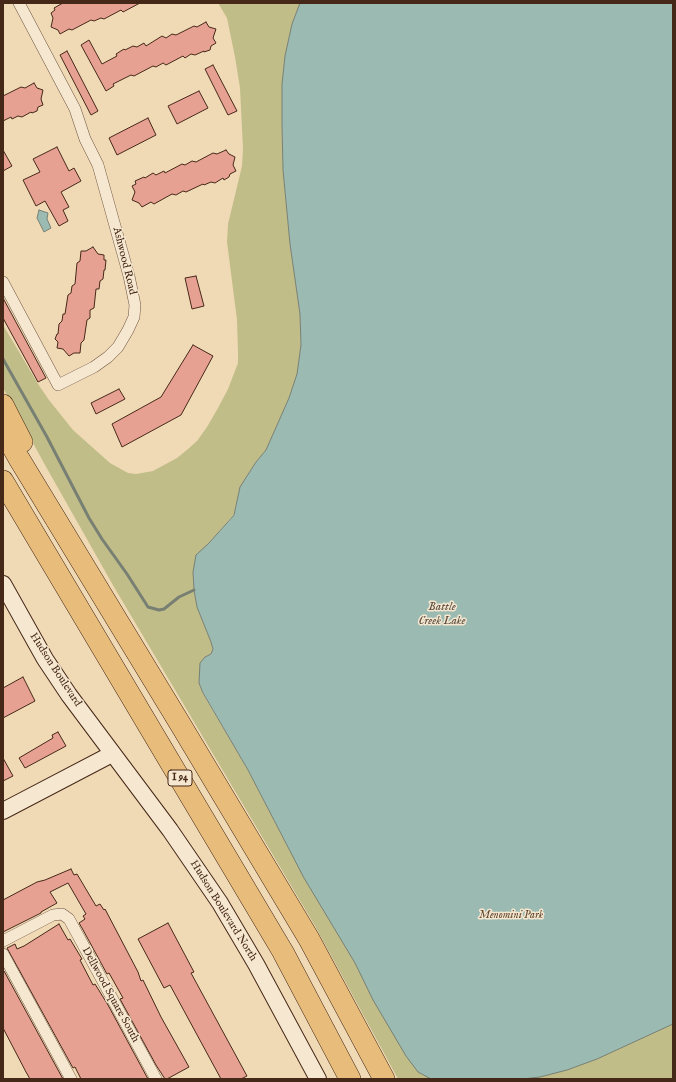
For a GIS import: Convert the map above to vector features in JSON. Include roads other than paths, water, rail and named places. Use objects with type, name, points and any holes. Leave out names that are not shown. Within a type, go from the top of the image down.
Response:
[{"type":"highway","points":[[3,405],[82,562]]},
{"type":"highway","name":"I 94","points":[[3,430],[309,939],[384,1079]]},
{"type":"highway","name":"I 94","points":[[3,481],[283,952],[350,1079]]},
{"type":"street","name":"Ashwood Road","points":[[3,282],[58,385],[94,367],[108,357],[118,347],[134,317],[135,305],[129,276],[98,165],[85,140],[75,109],[19,3]]},
{"type":"street","name":"Hudson Boulevard","points":[[3,584],[45,659],[112,754]]},
{"type":"street","points":[[3,811],[112,754]]},
{"type":"street","name":"Hudson Boulevard North","points":[[112,754],[170,830],[220,903],[253,958],[318,1079]]},
{"type":"street","name":"Dellwood Square South","points":[[3,941],[53,915],[62,914],[69,919],[156,1079]]},
{"type":"street","points":[[3,954],[71,1079]]},
{"type":"water","name":"Battle Creek Lake","points":[[300,3],[673,3],[673,1024],[597,1059],[567,1070],[540,1077],[522,1079],[431,1079],[418,1072],[406,1056],[373,1000],[355,963],[304,878],[248,770],[203,693],[199,683],[200,663],[205,657],[211,654],[213,649],[197,607],[193,572],[196,555],[234,515],[240,487],[256,462],[266,450],[289,398],[297,374],[301,345],[300,314],[290,244],[283,170],[282,84],[285,56],[292,24]]},
{"type":"water","points":[[39,210],[48,213],[47,219],[51,228],[44,232],[37,218]]},
{"type":"waterway","points":[[3,359],[47,437],[89,518],[148,607],[159,610],[164,609],[179,597],[194,590]]},
{"type":"park label","name":"Menomini Park","points":[[511,916]]}]
